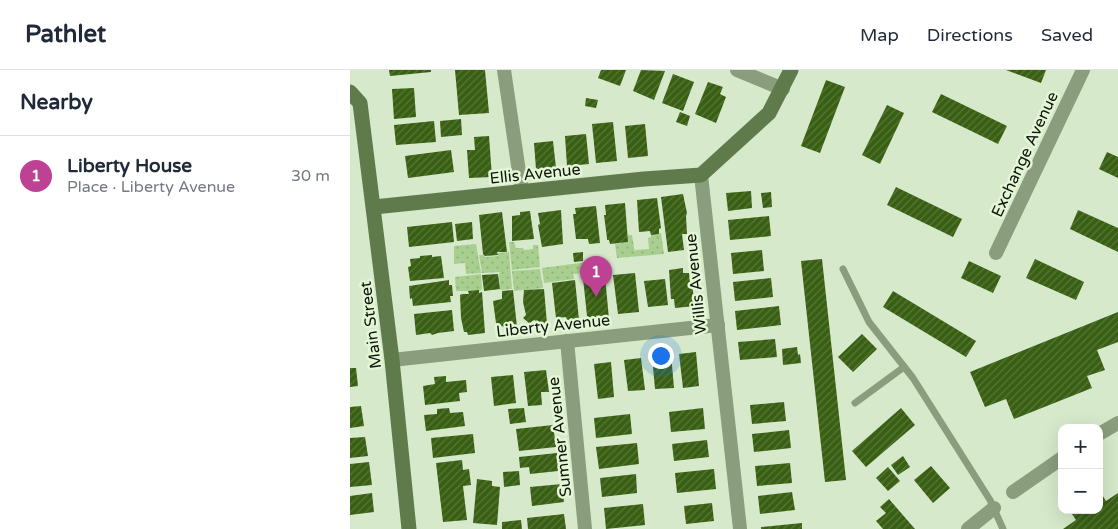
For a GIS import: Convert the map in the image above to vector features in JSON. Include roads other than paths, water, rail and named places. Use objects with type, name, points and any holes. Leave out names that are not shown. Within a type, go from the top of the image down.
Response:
[{"type":"street","points":[[504,70],[522,192]]},
{"type":"street","points":[[737,70],[783,88]]},
{"type":"street","points":[[700,175],[769,113],[791,70]]},
{"type":"street","name":"Exchange Avenue","points":[[996,253],[1083,70]]},
{"type":"street","name":"Main Street","points":[[350,92],[360,103],[392,360],[409,529]]},
{"type":"street","name":"Ellis Avenue","points":[[374,207],[644,178],[700,175]]},
{"type":"street","name":"Willis Avenue","points":[[700,175],[740,529]]},
{"type":"street","name":"Liberty Avenue","points":[[392,360],[718,325]]},
{"type":"street","name":"Sumner Avenue","points":[[567,341],[586,529]]},
{"type":"street","points":[[1103,431],[1118,422]]},
{"type":"street","points":[[1013,492],[1058,461]]},
{"type":"street","points":[[968,529],[994,508]]},
{"type":"lane","points":[[843,269],[868,322],[904,367],[994,508],[1003,529]]},
{"type":"lane","points":[[854,403],[904,367]]},
{"type":"place","name":"Liberty House","points":[[596,297]]}]
